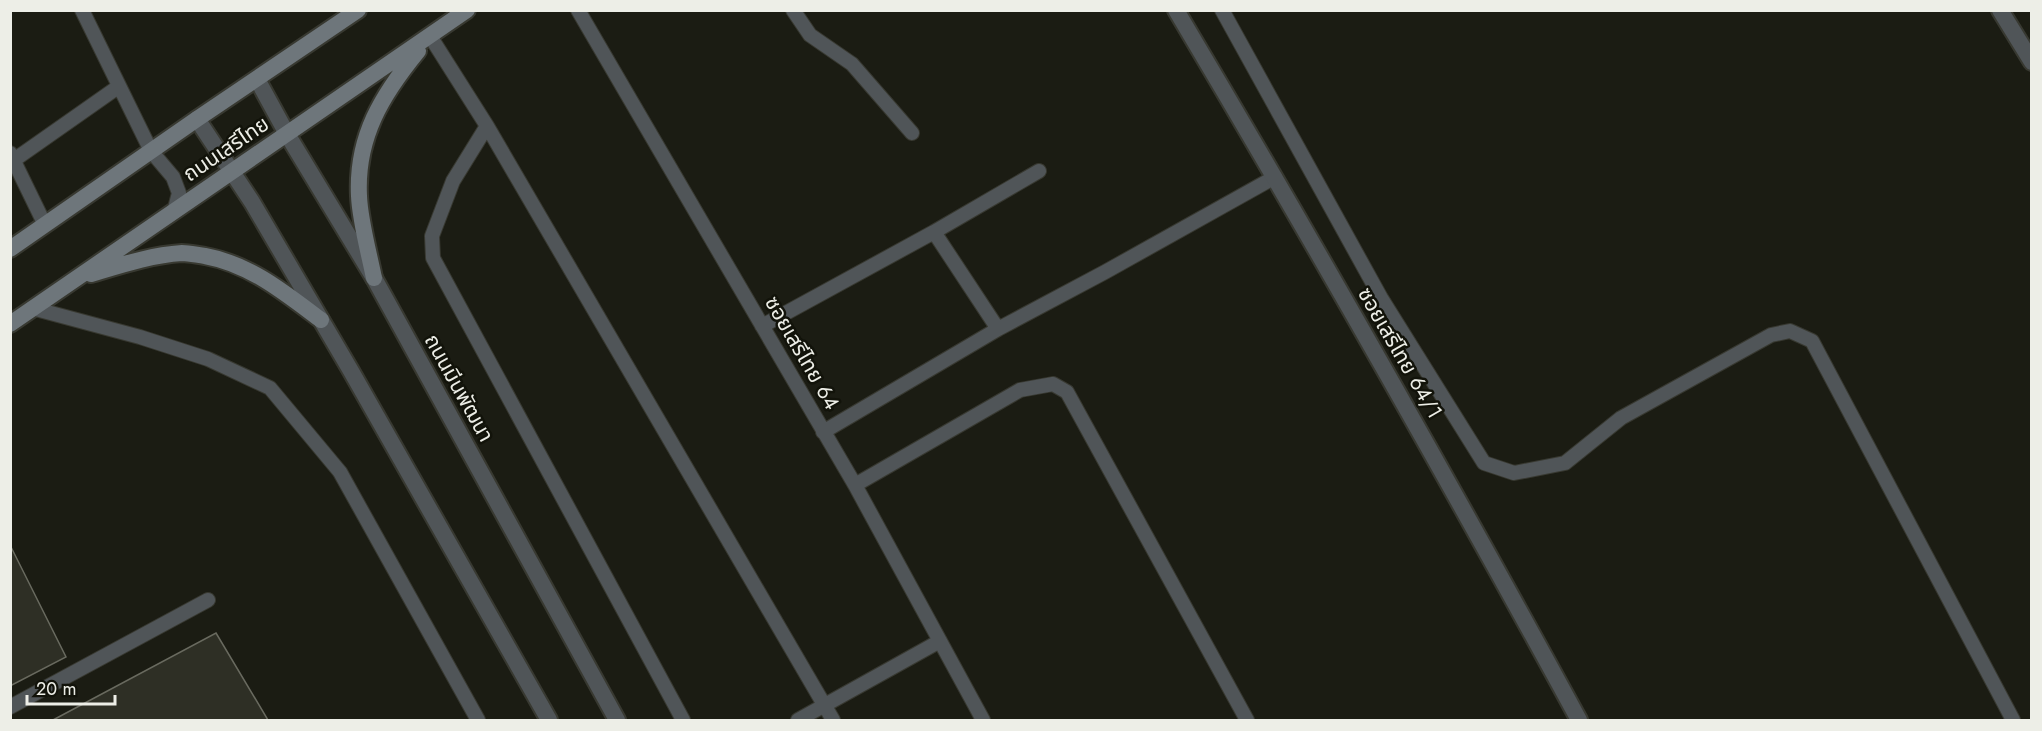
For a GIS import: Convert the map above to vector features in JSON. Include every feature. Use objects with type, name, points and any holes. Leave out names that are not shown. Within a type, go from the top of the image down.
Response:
[{"type":"main road","name":"ถนนเสรีไทย","points":[[10,249],[358,10]]},
{"type":"main road","name":"ถนนเสรีไทย","points":[[10,324],[467,10]]},
{"type":"main road","points":[[374,278],[359,198],[361,154],[372,119],[395,79],[430,36]]},
{"type":"main road","points":[[76,278],[148,257],[184,253],[219,259],[259,276],[321,320]]},
{"type":"street","name":"ซอยเสรีไทย 64/1","points":[[1176,10],[1275,177],[1498,570],[1580,720]]},
{"type":"street","points":[[2000,10],[2031,62]]},
{"type":"street","name":"ถนนมีนพัฒนา","points":[[257,80],[374,278],[617,720]]},
{"type":"street","points":[[197,119],[233,171],[321,320],[549,720]]},
{"type":"lane","points":[[82,10],[118,87],[152,150],[172,177],[179,193],[174,212]]},
{"type":"lane","points":[[793,10],[810,35],[852,64],[912,133]]},
{"type":"lane","points":[[1222,10],[1380,298],[1484,464],[1514,473],[1565,464],[1621,418],[1771,335],[1790,331],[1812,342],[2013,720]]},
{"type":"lane","name":"ซอยเสรีไทย 64","points":[[580,11],[855,485],[983,720]]},
{"type":"lane","points":[[430,36],[487,126],[833,720]]},
{"type":"lane","points":[[45,225],[12,156],[118,87]]},
{"type":"lane","points":[[487,126],[453,181],[432,236],[433,258],[683,720]]},
{"type":"lane","points":[[762,326],[934,232],[1039,171]]},
{"type":"lane","points":[[823,432],[998,329],[1275,177]]},
{"type":"lane","points":[[934,232],[998,329]]},
{"type":"lane","points":[[32,308],[140,337],[208,359],[270,388],[340,472],[478,720]]},
{"type":"lane","points":[[855,485],[1020,390],[1053,384],[1066,392],[1247,720]]},
{"type":"lane","points":[[10,707],[208,600]]},
{"type":"lane","points":[[798,720],[940,641]]},
{"type":"building","points":[[10,545],[66,657],[10,686]]},
{"type":"building","points":[[216,633],[268,720],[53,720]]}]
